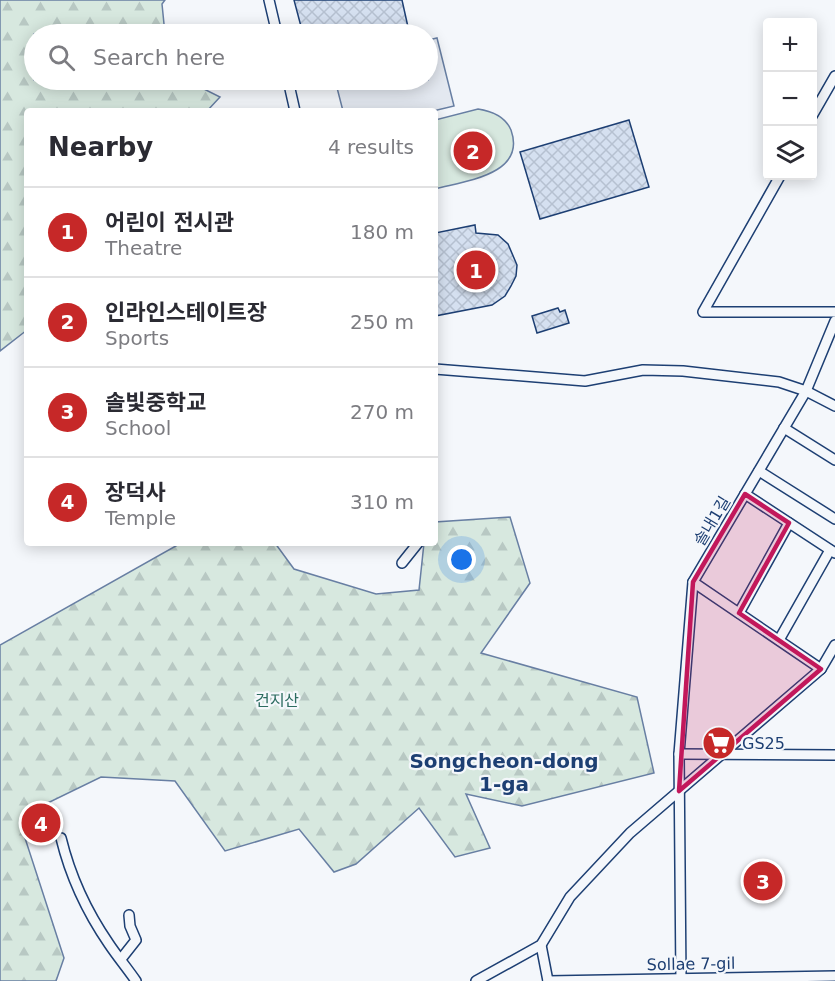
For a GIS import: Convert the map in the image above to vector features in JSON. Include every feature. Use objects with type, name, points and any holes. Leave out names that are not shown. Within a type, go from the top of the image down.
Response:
[{"type":"street","points":[[269,0],[275,24]]},
{"type":"street","points":[[817,109],[835,76]]},
{"type":"street","points":[[290,90],[294,108]]},
{"type":"street","points":[[778,180],[703,312],[835,312]]},
{"type":"street","name":"솔내1길","points":[[681,980],[678,754],[693,582],[806,391],[835,321]]},
{"type":"street","points":[[438,369],[562,381],[585,381],[644,370],[683,371],[779,382],[806,391],[835,406]]},
{"type":"street","points":[[784,428],[835,460]]},
{"type":"street","points":[[759,471],[835,519]]},
{"type":"street","points":[[745,494],[833,551],[779,640]]},
{"type":"street","points":[[739,613],[789,523]]},
{"type":"street","points":[[402,563],[416,546]]},
{"type":"street","points":[[693,582],[821,669]]},
{"type":"street","points":[[476,981],[541,945],[570,897],[630,833],[821,669],[835,645]]},
{"type":"street","points":[[678,754],[835,755]]},
{"type":"street","points":[[61,838],[67,862],[84,900],[109,944],[136,981]]},
{"type":"street","points":[[121,959],[136,940],[130,926],[129,915]]},
{"type":"street","points":[[541,945],[548,981]]},
{"type":"street","name":"Sollae 7-gil","points":[[548,981],[835,976]]},
{"type":"highlighted area","points":[[745,494],[789,523],[739,613],[821,669],[679,791],[693,582]]},
{"type":"green space","points":[[0,0],[165,0],[162,4],[164,24],[24,24],[24,90],[206,90],[220,97],[210,108],[24,108],[24,332],[0,351]]},
{"type":"green space","points":[[478,109],[497,115],[511,130],[514,145],[510,157],[502,166],[490,173],[476,179],[438,188],[438,119]]},
{"type":"green space","name":"건지산","points":[[510,517],[530,583],[481,653],[637,697],[654,773],[522,806],[466,794],[490,848],[455,857],[419,808],[356,864],[334,872],[299,829],[225,851],[175,781],[101,777],[27,813],[24,835],[64,958],[56,981],[0,981],[0,645],[176,546],[277,546],[294,569],[376,594],[419,590],[424,546],[438,546],[438,522]]},
{"type":"shaded area","points":[[438,42],[454,106],[438,110],[438,108],[342,108],[338,90],[438,90]]},
{"type":"building","points":[[294,0],[402,0],[407,24],[300,24]]},
{"type":"building","points":[[629,120],[649,187],[540,219],[520,152]]},
{"type":"building","points":[[475,225],[476,233],[498,235],[508,244],[517,265],[516,276],[505,296],[492,305],[438,315],[438,232]]},
{"type":"building","points":[[558,308],[560,312],[565,310],[569,323],[537,333],[532,316]]},
{"type":"building","name":"GS25","points":[[713,734],[724,734],[728,740],[726,746],[710,747]]},
{"type":"building","points":[[45,810],[55,823],[38,837],[28,824]]},
{"type":"place","name":"인라인스테이트장","points":[[473,151]]},
{"type":"place","name":"어린이 전시관","points":[[476,270]]},
{"type":"place","name":"GS25","points":[[719,743]]},
{"type":"place","name":"장덕사","points":[[41,823]]},
{"type":"place","name":"솔빛중학교","points":[[763,881]]},
{"type":"district","name":"Songcheon-dong 1-ga","points":[[504,772]]}]
